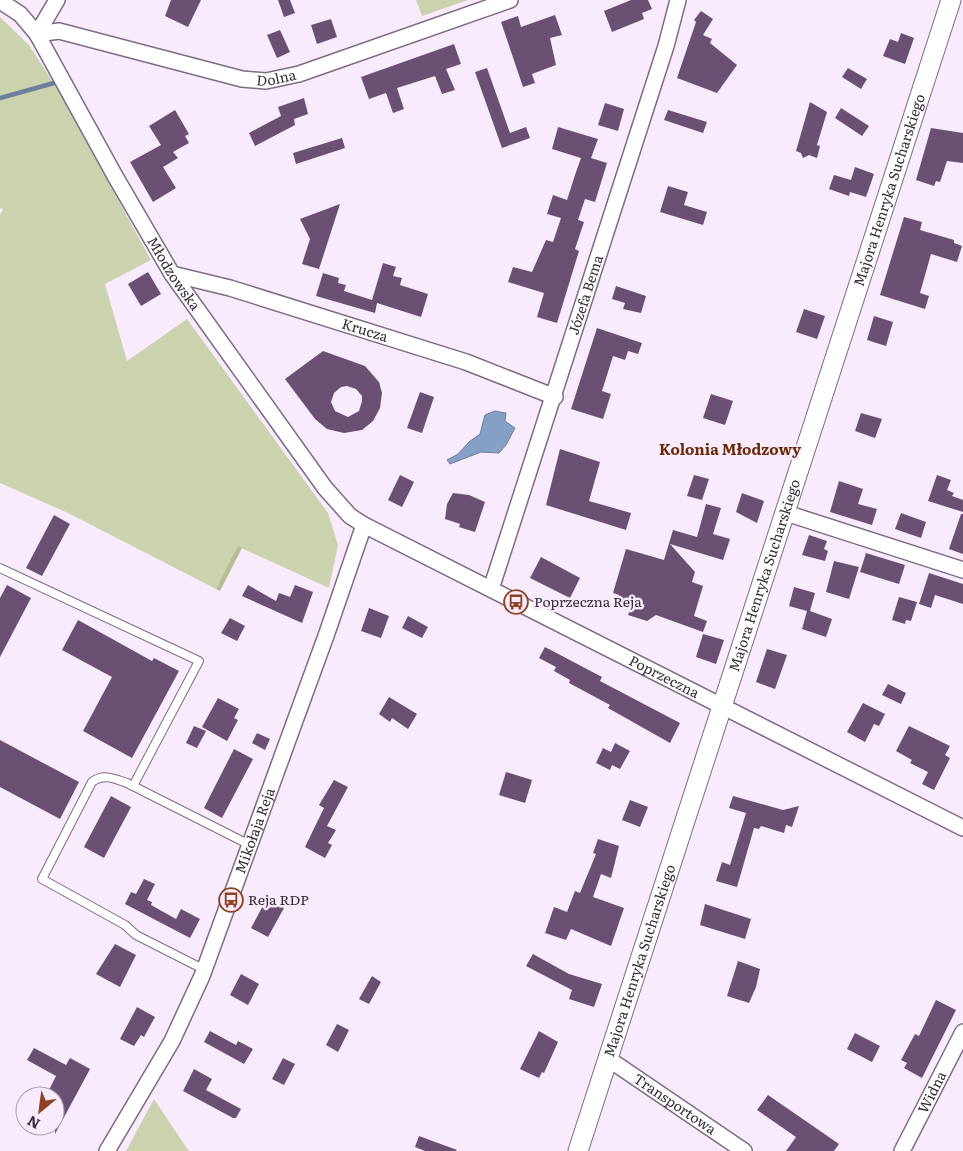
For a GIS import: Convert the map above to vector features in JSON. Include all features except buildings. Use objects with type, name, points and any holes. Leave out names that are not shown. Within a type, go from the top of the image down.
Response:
[{"type":"street","points":[[37,34],[57,0]]},
{"type":"street","name":"Dolna","points":[[37,34],[59,30],[221,75],[266,81],[299,74],[510,0]]},
{"type":"street","name":"Józefa Bema","points":[[491,589],[666,46],[678,0]]},
{"type":"street","name":"Majora Henryka Sucharskiego","points":[[578,1151],[951,0]]},
{"type":"street","name":"Młodzowska","points":[[0,1],[20,14],[37,34],[115,176],[172,274],[325,488],[350,516],[364,525]]},
{"type":"street","name":"Krucza","points":[[172,274],[230,288],[466,362],[554,397]]},
{"type":"street","points":[[786,513],[963,570]]},
{"type":"street","name":"Poprzeczna","points":[[364,525],[963,828]]},
{"type":"street","name":"Mikołaja Reja","points":[[107,1151],[172,1041],[205,970],[364,525]]},
{"type":"street","name":"Widna","points":[[902,1151],[963,1032]]},
{"type":"street","name":"Transportowa","points":[[607,1058],[744,1151]]},
{"type":"lane","points":[[0,568],[199,661],[133,786]]},
{"type":"lane","points":[[205,970],[136,935],[126,925],[42,879],[92,782],[99,777],[111,778],[133,786],[250,845]]},
{"type":"green space","points":[[416,0],[468,0],[422,16]]},
{"type":"green space","points":[[0,17],[29,45],[58,90],[151,260],[105,284],[127,361],[187,319],[328,513],[338,545],[329,588],[239,547],[216,589],[68,513],[0,483],[0,215],[3,209],[0,208]]},
{"type":"green space","points":[[238,546],[242,548],[220,591],[216,589]]},
{"type":"green space","points":[[154,1099],[186,1147],[189,1151],[126,1151]]},
{"type":"water","points":[[495,411],[506,413],[505,421],[515,428],[506,445],[499,453],[481,452],[450,464],[447,460],[458,454],[480,434],[485,415]]},
{"type":"waterway","points":[[0,98],[54,83]]},
{"type":"place","name":"Poprzeczna Reja","points":[[516,602]]},
{"type":"place","name":"Reja RDP","points":[[231,900]]},
{"type":"district","name":"Kolonia Młodzowy","points":[[730,450]]}]
